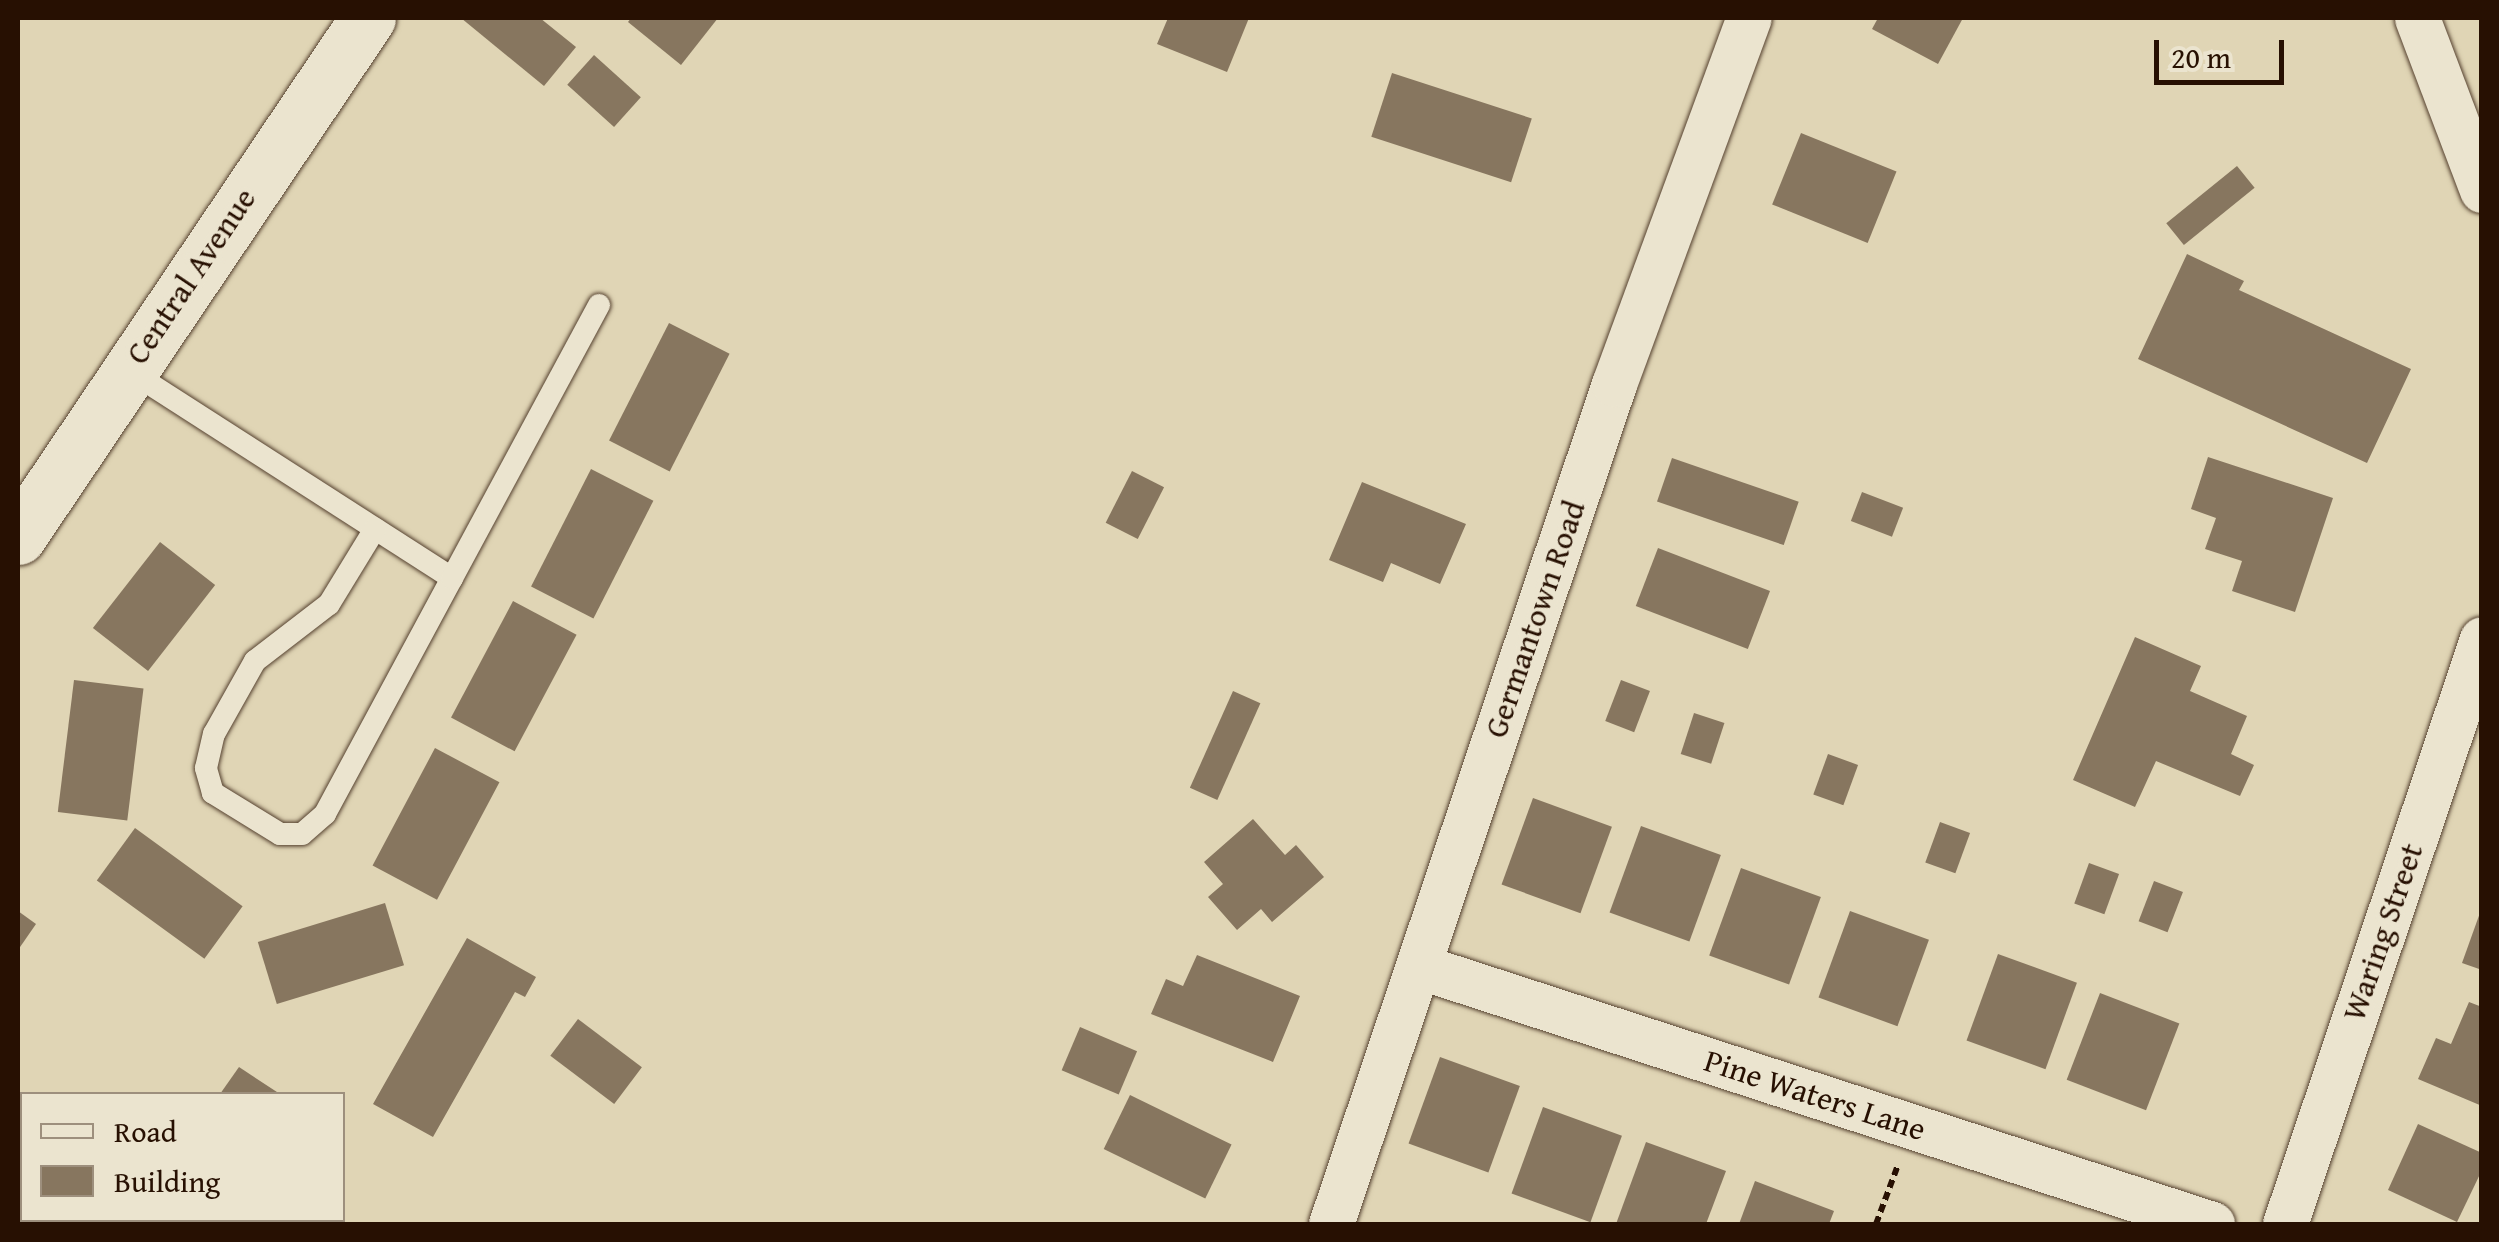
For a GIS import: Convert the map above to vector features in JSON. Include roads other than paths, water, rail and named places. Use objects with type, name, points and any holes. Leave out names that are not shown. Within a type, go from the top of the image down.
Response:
[{"type":"street","name":"Central Avenue","points":[[18,538],[368,18]]},
{"type":"street","name":"Germantown Road","points":[[1331,1224],[1614,384],[1749,18]]},
{"type":"street","points":[[2417,18],[2482,190]]},
{"type":"street","name":"Waring Street","points":[[2285,1224],[2482,639]]},
{"type":"street","name":"Pine Waters Lane","points":[[1418,966],[2212,1224]]},
{"type":"lane","points":[[375,529],[330,604],[255,661],[214,734],[206,768],[213,794],[280,834],[302,834],[325,814],[599,305]]},
{"type":"lane","points":[[128,370],[452,578]]}]
